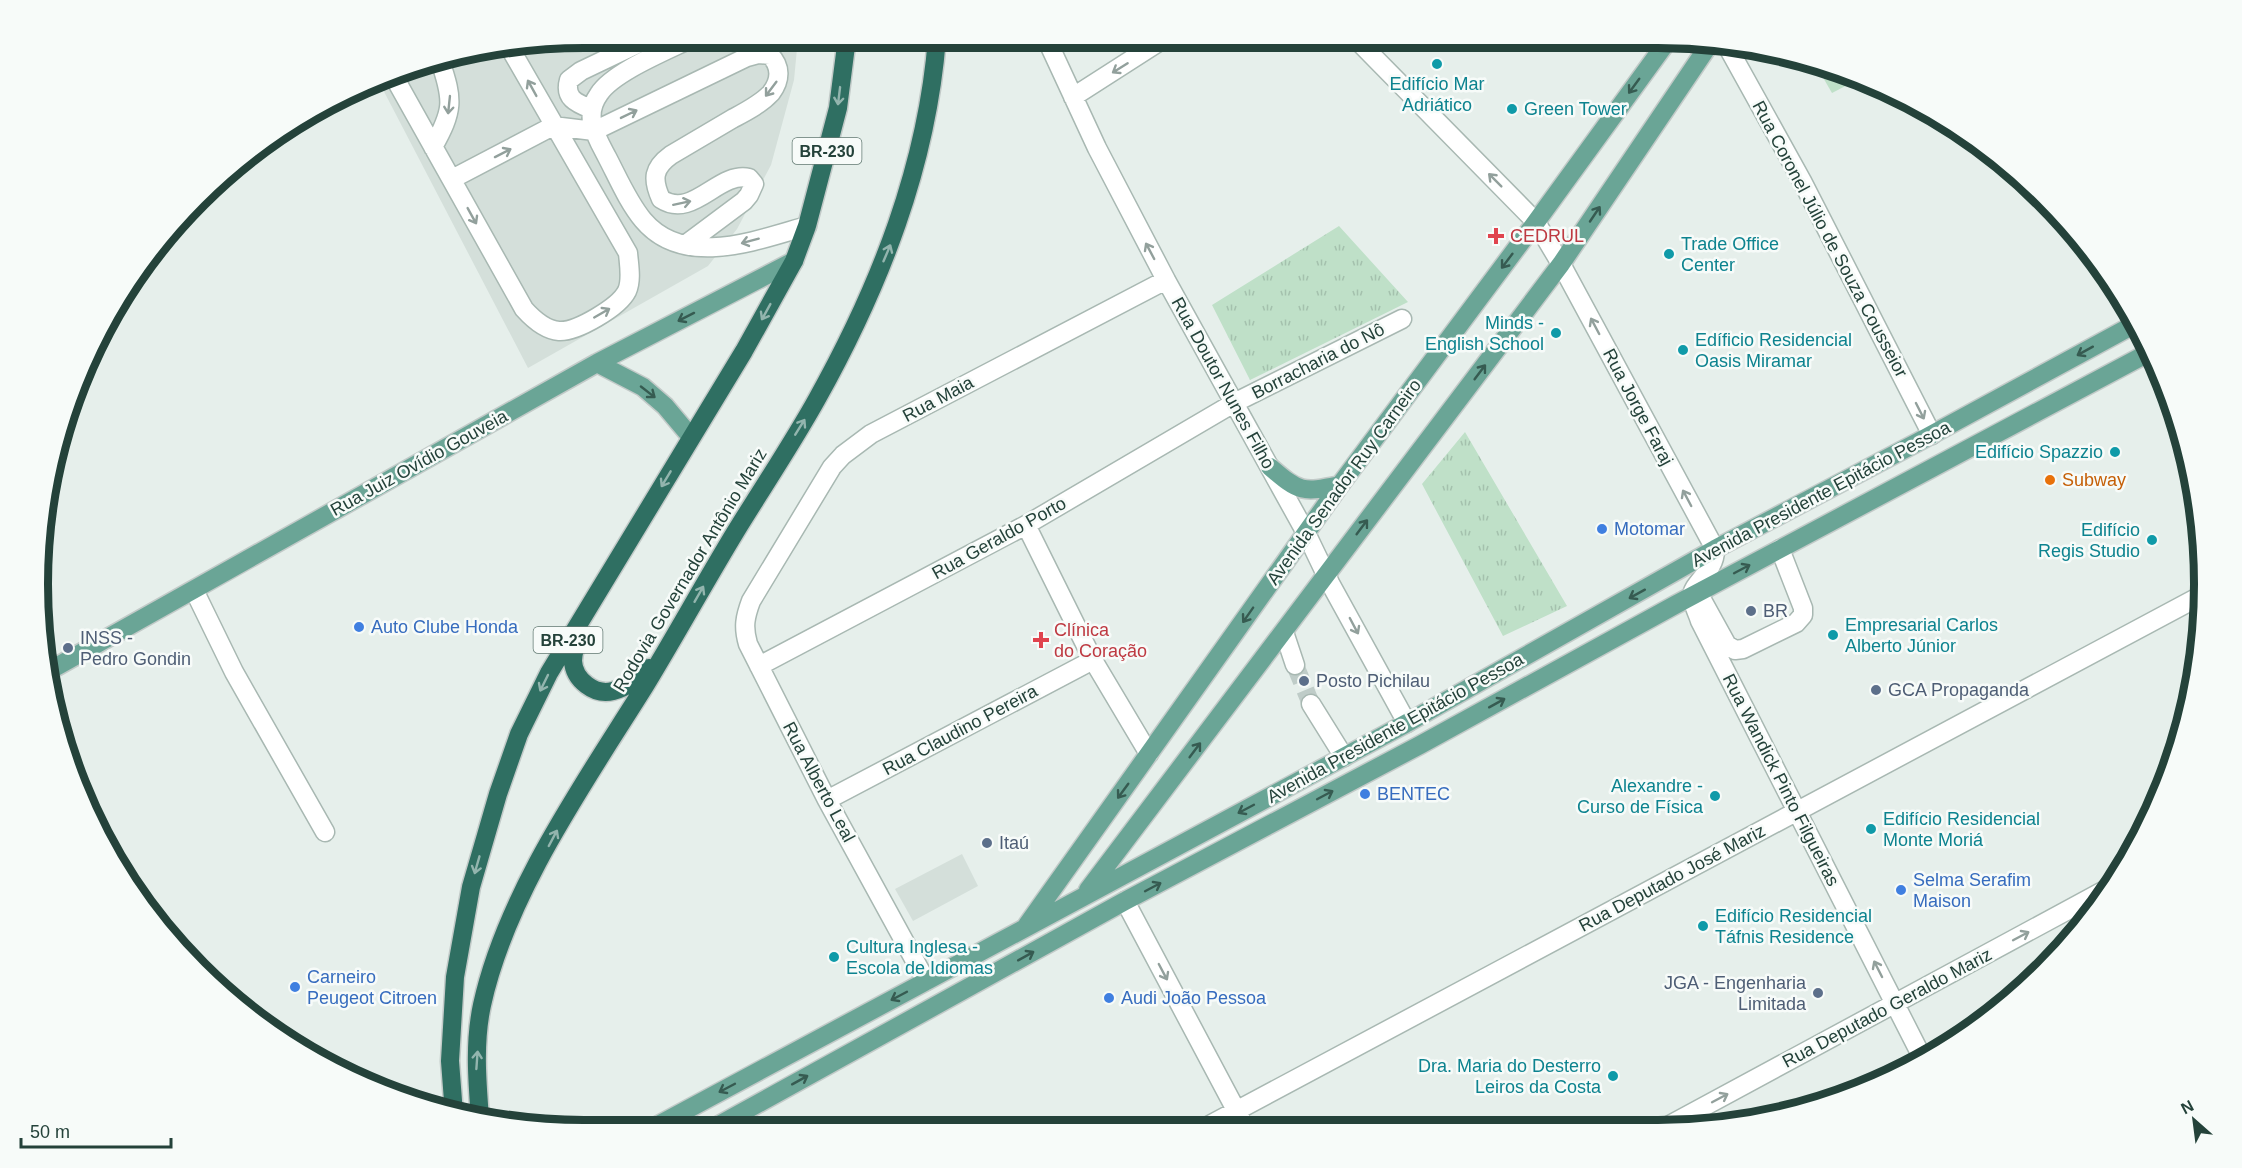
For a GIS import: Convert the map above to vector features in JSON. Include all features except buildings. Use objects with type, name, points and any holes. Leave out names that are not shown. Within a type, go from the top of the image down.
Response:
[{"type":"highway","name":"BR-230","points":[[453,1104],[450,1061],[455,977],[471,887],[498,794],[519,734],[549,673],[744,351],[794,261],[807,226],[838,108],[846,48]]},
{"type":"highway","name":"Rodovia Governador Antônio Mariz","points":[[479,1110],[476,1067],[482,1007],[494,961],[519,900],[563,818],[670,645],[817,399],[864,306],[896,231],[916,164],[934,83],[936,48]]},
{"type":"highway","points":[[603,583],[576,644],[573,660],[575,669],[584,682],[600,692],[611,692],[622,688],[647,670],[670,645]]},
{"type":"main road","name":"Avenida Senador Ruy Carneiro","points":[[1024,929],[1340,485],[1662,48]]},
{"type":"main road","points":[[1065,934],[1083,896],[1561,264],[1705,50]]},
{"type":"main road","name":"Rua Juiz Ovídio Gouveia","points":[[55,668],[597,363],[794,261]]},
{"type":"main road","name":"Avenida Presidente Epitácio Pessoa","points":[[668,1120],[1407,723],[1715,549],[1932,435],[2128,328]]},
{"type":"main road","name":"Avenida Presidente Epitácio Pessoa","points":[[728,1120],[1065,934],[1420,746],[1695,594],[2143,356]]},
{"type":"main road","points":[[597,363],[643,387],[665,405],[691,437]]},
{"type":"main road","points":[[1270,467],[1289,484],[1305,490],[1340,485]]},
{"type":"main road","points":[[1662,580],[1675,605]]},
{"type":"street","points":[[591,109],[571,99],[567,93],[569,80],[581,71],[629,48]]},
{"type":"street","points":[[673,48],[611,81],[599,93],[591,109],[594,131],[636,210],[645,222],[664,236],[685,245],[711,247],[737,245],[807,226]]},
{"type":"street","name":"Rua Doutor Nunes Filho","points":[[1051,48],[1097,148],[1166,280],[1306,533],[1407,723]]},
{"type":"street","points":[[1073,97],[1149,48]]},
{"type":"street","name":"Rua Jorge Faraj","points":[[1365,48],[1536,222],[1715,549]]},
{"type":"street","points":[[397,82],[524,309],[535,321],[549,327],[560,331],[576,328],[609,310],[627,292],[630,274],[628,254],[513,53]]},
{"type":"street","points":[[452,179],[554,126],[594,131],[747,57],[764,53],[770,55],[778,64],[779,73],[777,82],[770,93],[756,106],[671,155],[660,163],[656,171],[655,181],[662,199],[676,206],[687,203],[737,178],[749,178],[754,184],[744,201],[685,245]]},
{"type":"street","name":"Rua Coronel Júlio de Souza Cousseior","points":[[1731,53],[1802,181],[1932,435]]},
{"type":"street","points":[[433,147],[445,125],[452,101],[442,67]]},
{"type":"street","name":"Rua Maia","points":[[765,579],[819,485],[832,467],[871,434],[1166,280]]},
{"type":"street","name":"Borracharia do Nô","points":[[1234,403],[1402,319]]},
{"type":"street","name":"Rua Geraldo Porto","points":[[759,666],[1026,525],[1234,403]]},
{"type":"street","points":[[1026,525],[1093,660],[1149,754]]},
{"type":"street","points":[[1715,549],[1716,558],[1708,573],[1695,588],[1695,594],[1727,645],[1735,650],[1743,649],[1796,623],[1803,615],[1803,608],[1780,549]]},
{"type":"street","name":"Rua Alberto Leal","points":[[765,579],[748,609],[744,631],[759,666],[827,800],[926,981]]},
{"type":"street","points":[[194,590],[234,672],[325,832]]},
{"type":"street","name":"Rua Wandick Pinto Filgueiras","points":[[1695,594],[1700,621],[1919,1052]]},
{"type":"street","name":"Rua Deputado José Mariz","points":[[1219,1120],[2194,600]]},
{"type":"street","points":[[1284,632],[1295,665]]},
{"type":"street","name":"Rua Claudino Pereira","points":[[827,800],[1093,660]]},
{"type":"street","points":[[1311,704],[1344,757]]},
{"type":"street","name":"Rua Deputado Geraldo Mariz","points":[[1680,1119],[2093,896]]},
{"type":"street","points":[[1125,902],[1242,1120]]},
{"type":"shaded area","points":[[797,48],[794,80],[771,165],[737,229],[708,266],[528,368],[382,88],[412,76],[479,58],[549,49]]},
{"type":"shaded area","points":[[962,854],[978,886],[913,921],[895,889]]},
{"type":"green space","points":[[1820,73],[1850,84],[1832,93]]},
{"type":"green space","points":[[1339,226],[1408,302],[1250,380],[1212,305]]},
{"type":"green space","points":[[1465,432],[1567,606],[1503,636],[1422,484]]},
{"type":"tunnel","points":[[1295,665],[1311,704]]},
{"type":"place","name":"Edifício Mar Adriático","points":[[1437,64]]},
{"type":"place","name":"Green Tower","points":[[1512,109]]},
{"type":"place","name":"CEDRUL","points":[[1496,236]]},
{"type":"place","name":"Trade Office Center","points":[[1669,254]]},
{"type":"place","name":"Minds - English School","points":[[1556,333]]},
{"type":"place","name":"Edíficio Residencial Oasis Miramar","points":[[1683,350]]},
{"type":"place","name":"Edifício Spazzio","points":[[2115,452]]},
{"type":"place","name":"Subway","points":[[2050,480]]},
{"type":"place","name":"Motomar","points":[[1602,529]]},
{"type":"place","name":"Edifício Regis Studio","points":[[2152,540]]},
{"type":"place","name":"BR","points":[[1751,611]]},
{"type":"place","name":"Auto Clube Honda","points":[[359,627]]},
{"type":"place","name":"Empresarial Carlos Alberto Júnior","points":[[1833,635]]},
{"type":"place","name":"Clínica do Coração","points":[[1041,640]]},
{"type":"place","name":"INSS - Pedro Gondin","points":[[68,648]]},
{"type":"place","name":"Posto Pichilau","points":[[1304,681]]},
{"type":"place","name":"GCA Propaganda","points":[[1876,690]]},
{"type":"place","name":"BENTEC","points":[[1365,794]]},
{"type":"place","name":"Alexandre - Curso de Física","points":[[1715,796]]},
{"type":"place","name":"Edifício Residencial Monte Moriá","points":[[1871,829]]},
{"type":"place","name":"Itaú","points":[[987,843]]},
{"type":"place","name":"Selma Serafim Maison","points":[[1901,890]]},
{"type":"place","name":"Edifício Residencial Táfnis Residence","points":[[1703,926]]},
{"type":"place","name":"Cultura Inglesa - Escola de Idiomas","points":[[834,957]]},
{"type":"place","name":"Carneiro Peugeot Citroen","points":[[295,987]]},
{"type":"place","name":"JGA - Engenharia Limitada","points":[[1818,993]]},
{"type":"place","name":"Audi João Pessoa","points":[[1109,998]]},
{"type":"place","name":"Dra. Maria do Desterro Leiros da Costa","points":[[1613,1076]]}]
